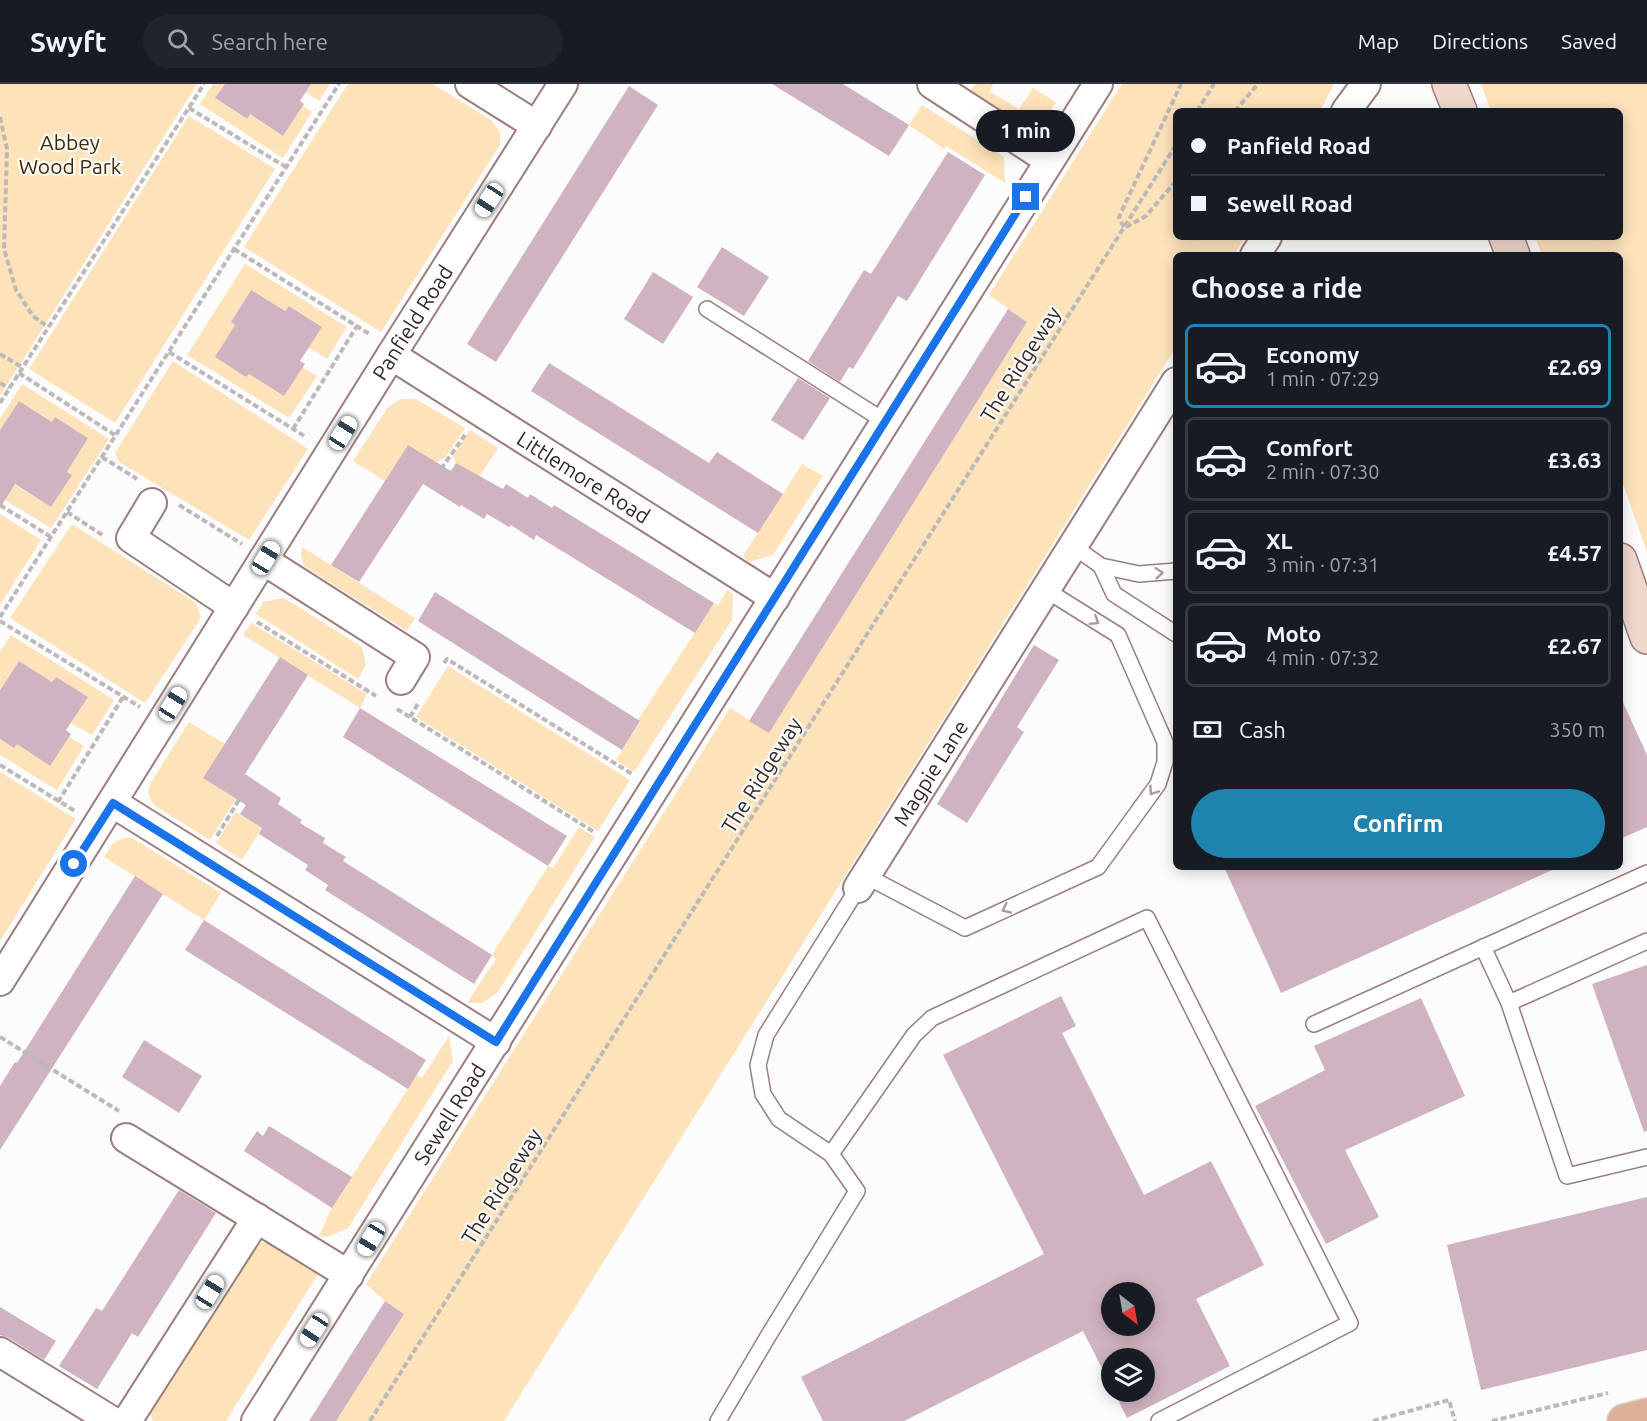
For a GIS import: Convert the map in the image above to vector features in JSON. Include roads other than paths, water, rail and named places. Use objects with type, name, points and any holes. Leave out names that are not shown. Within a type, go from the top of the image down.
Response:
[{"type":"main road","points":[[1619,1406],[1647,1415]]},
{"type":"street","points":[[470,84],[537,126]]},
{"type":"street","name":"Panfield Road","points":[[0,981],[563,84]]},
{"type":"street","points":[[932,84],[1049,160]]},
{"type":"street","name":"Sewell Road","points":[[256,1421],[1098,84]]},
{"type":"street","points":[[1348,108],[1366,84]]},
{"type":"street","points":[[1449,84],[1459,108]]},
{"type":"street","name":"Littlemore Road","points":[[393,352],[481,413],[776,598]]},
{"type":"street","name":"Magpie Lane","points":[[862,882],[1173,387]]},
{"type":"street","points":[[157,496],[131,538],[234,607]]},
{"type":"street","points":[[264,559],[416,657],[391,694]]},
{"type":"street","points":[[1623,569],[1647,637]]},
{"type":"street","points":[[106,814],[202,859],[496,1042]]},
{"type":"street","points":[[126,1138],[349,1275]]},
{"type":"street","points":[[127,1421],[257,1218]]},
{"type":"street","points":[[0,1352],[112,1421]]},
{"type":"lane","points":[[706,309],[886,422]]},
{"type":"lane","points":[[1072,546],[1101,566],[1138,574],[1173,571]]},
{"type":"lane","points":[[1101,566],[1114,594],[1173,632]]},
{"type":"lane","points":[[862,882],[965,928],[1098,867],[1158,784],[1165,762],[1165,742],[1118,635],[1046,590]]},
{"type":"lane","points":[[1314,1024],[1647,873]]},
{"type":"lane","name":"Magpie Lane","points":[[831,1154],[778,1119],[763,1094],[758,1065],[766,1035],[862,882]]},
{"type":"lane","points":[[718,1421],[857,1191],[831,1154],[914,1035],[932,1018],[1147,918],[1350,1323],[1159,1421]]},
{"type":"lane","points":[[1509,1003],[1647,940]]},
{"type":"lane","points":[[1483,947],[1509,1003],[1567,1176],[1647,1157]]},
{"type":"park label","name":"Abbey Wood Park","points":[[70,154]]}]
